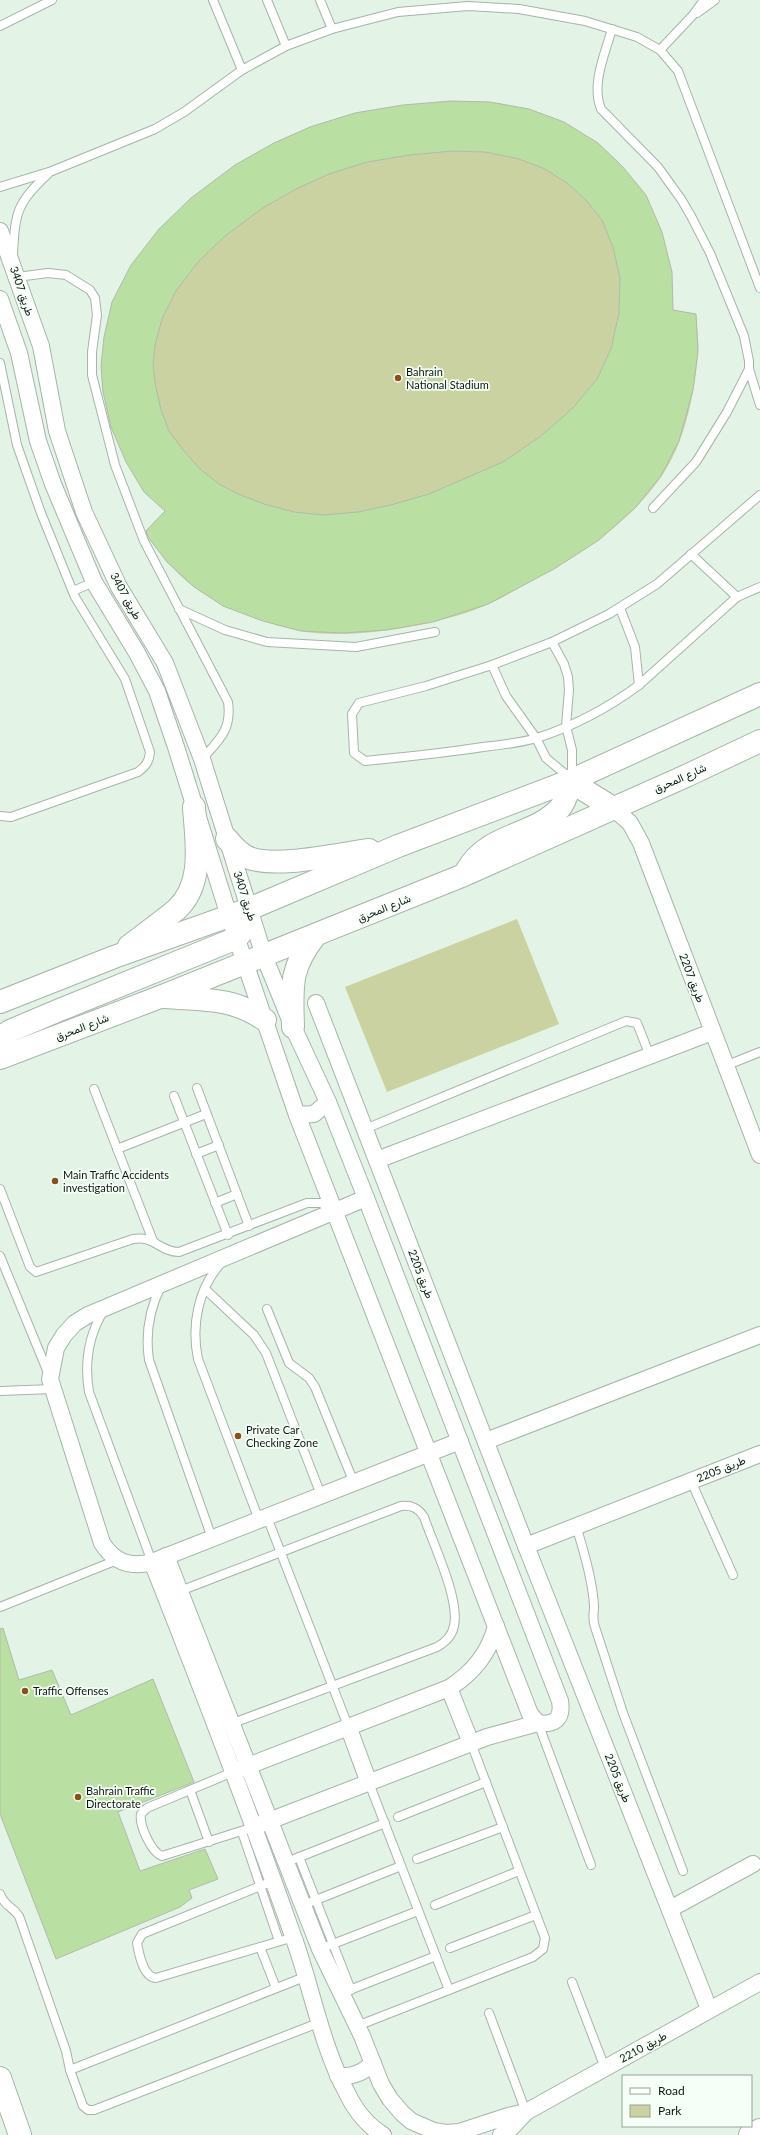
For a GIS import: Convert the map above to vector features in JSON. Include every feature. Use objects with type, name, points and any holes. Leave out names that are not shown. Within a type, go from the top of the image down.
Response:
[{"type":"main road","points":[[0,1002],[114,957],[249,909],[398,846],[572,780],[760,694]]},
{"type":"main road","name":"شارع المحرق","points":[[0,1058],[160,997],[464,875],[760,741]]},
{"type":"main road","points":[[572,780],[584,790],[613,808]]},
{"type":"main road","points":[[464,875],[480,852],[547,818],[561,807],[572,780]]},
{"type":"main road","points":[[114,957],[177,909],[186,898],[196,871],[194,807]]},
{"type":"main road","points":[[227,839],[245,856],[262,861],[279,862],[398,846]]},
{"type":"main road","points":[[0,1038],[10,1031],[50,1014],[237,938],[247,925],[249,909]]},
{"type":"main road","points":[[293,1027],[292,992],[294,973],[300,956],[314,936]]},
{"type":"main road","points":[[160,997],[213,1000],[240,1005],[265,1020]]},
{"type":"main road","points":[[0,2078],[20,2135]]},
{"type":"main road","points":[[750,2135],[760,2130]]},
{"type":"street","name":"طريق 3407","points":[[0,231],[12,261],[41,346],[57,431],[84,512],[113,574],[165,663],[202,759],[249,909],[255,959]]},
{"type":"street","name":"طريق 3407","points":[[0,299],[19,353],[38,440],[53,484],[94,582],[137,653],[156,691],[176,747],[237,938],[255,959]]},
{"type":"street","points":[[94,582],[113,574]]},
{"type":"street","name":"طريق 2207","points":[[613,808],[630,823],[641,843],[760,1155]]},
{"type":"street","points":[[255,959],[265,1020],[297,1115],[333,1211],[530,1714],[538,1723]]},
{"type":"street","points":[[248,1829],[503,1731],[538,1723],[547,1725],[557,1720],[562,1711],[560,1701],[328,1102],[293,1027],[255,959]]},
{"type":"street","name":"طريق 2205","points":[[316,1003],[526,1546],[709,2009]]},
{"type":"street","points":[[377,1160],[712,1032]]},
{"type":"street","points":[[297,1115],[314,1114],[328,1102]]},
{"type":"street","points":[[366,1198],[107,1306],[74,1323],[64,1335],[56,1348],[51,1384],[102,1543],[108,1553],[117,1560],[128,1564],[140,1565],[152,1562],[460,1441]]},
{"type":"street","points":[[486,1441],[760,1335]]},
{"type":"street","name":"طريق 2205","points":[[526,1546],[760,1454]]},
{"type":"street","points":[[166,1556],[271,1820],[293,1859],[310,1903],[313,1930],[327,1946],[346,1992],[357,2026],[381,2084],[402,2113],[422,2127],[434,2131],[459,2132],[508,2116],[526,2112]]},
{"type":"street","points":[[152,1562],[233,1772],[248,1829],[286,1939],[307,1976],[338,2076],[363,2119],[383,2135]]},
{"type":"street","points":[[233,1772],[449,1688],[470,1673],[480,1663],[493,1639],[496,1626]]},
{"type":"street","points":[[191,1663],[206,1656]]},
{"type":"street","points":[[449,1688],[471,1743]]},
{"type":"street","points":[[348,1726],[369,1783]]},
{"type":"street","points":[[670,1909],[753,1864]]},
{"type":"street","points":[[286,1939],[313,1930]]},
{"type":"street","name":"طريق 2210","points":[[526,2112],[760,1982]]},
{"type":"street","points":[[338,2076],[361,2073],[373,2063]]},
{"type":"street","points":[[501,2135],[511,2128],[526,2112]]},
{"type":"lane","points":[[0,26],[52,0]]},
{"type":"lane","points":[[213,0],[242,70]]},
{"type":"lane","points":[[267,0],[286,46]]},
{"type":"lane","points":[[320,0],[332,29]]},
{"type":"lane","points":[[660,50],[693,15],[704,0]]},
{"type":"lane","points":[[693,15],[715,0]]},
{"type":"lane","points":[[0,187],[52,171],[155,129],[184,112],[242,70],[286,46],[332,29],[398,12],[478,3],[520,4],[586,21],[637,37],[660,50],[678,71],[760,288]]},
{"type":"lane","points":[[612,30],[598,86],[598,101],[600,109],[658,167],[685,205],[710,253],[744,336],[749,369],[760,406]]},
{"type":"lane","points":[[12,261],[14,228],[18,210],[30,191],[52,171]]},
{"type":"lane","points":[[17,277],[48,273],[66,275],[90,290],[95,298],[97,315],[92,352],[92,375],[115,465],[144,542],[228,702],[228,716],[225,733],[202,759]]},
{"type":"lane","points":[[0,363],[11,420],[24,467],[73,591],[124,679],[149,744],[149,761],[145,767],[138,772],[11,817],[0,816]]},
{"type":"lane","points":[[652,508],[696,462],[728,412],[749,369]]},
{"type":"lane","points":[[760,495],[657,584],[620,608],[552,642],[492,665],[426,686],[359,703],[352,714],[354,753],[365,761],[448,752],[536,738],[566,726],[604,709],[639,685],[737,597],[760,587]]},
{"type":"lane","points":[[691,554],[737,597]]},
{"type":"lane","points":[[73,591],[94,582]]},
{"type":"lane","points":[[620,608],[635,646],[639,685]]},
{"type":"lane","points":[[179,609],[225,630],[267,642],[356,647],[435,632]]},
{"type":"lane","points":[[552,642],[564,664],[568,677],[569,690],[566,726],[572,750],[572,780]]},
{"type":"lane","points":[[492,665],[506,696],[536,738],[546,758],[572,780]]},
{"type":"lane","points":[[365,1129],[626,1021],[637,1023],[650,1056]]},
{"type":"lane","points":[[725,1066],[760,1052]]},
{"type":"lane","points":[[197,1088],[250,1226]]},
{"type":"lane","points":[[94,1089],[153,1241]]},
{"type":"lane","points":[[174,1096],[228,1235]]},
{"type":"lane","points":[[117,1149],[206,1114]]},
{"type":"lane","points":[[196,1154],[218,1145]]},
{"type":"lane","points":[[0,1189],[30,1267],[36,1272],[132,1239],[139,1238],[153,1241],[167,1250],[179,1252],[228,1235],[307,1203],[321,1203],[333,1211]]},
{"type":"lane","points":[[215,1203],[237,1194]]},
{"type":"lane","points":[[231,1254],[216,1270],[204,1289],[199,1303],[196,1324],[198,1359],[263,1518],[280,1552],[348,1726]]},
{"type":"lane","points":[[0,1256],[51,1384],[0,1391]]},
{"type":"lane","points":[[162,1283],[151,1308],[148,1321],[147,1334],[149,1360],[212,1538]]},
{"type":"lane","points":[[204,1289],[254,1335],[266,1353],[321,1496]]},
{"type":"lane","points":[[107,1306],[92,1333],[88,1347],[86,1362],[89,1392],[152,1562]]},
{"type":"lane","points":[[267,1309],[289,1363],[309,1378],[315,1387],[354,1483]]},
{"type":"lane","points":[[691,1481],[733,1575]]},
{"type":"lane","points":[[180,1591],[401,1506],[407,1505],[417,1509],[424,1517],[454,1601],[455,1619],[452,1633],[443,1644],[232,1723]]},
{"type":"lane","points":[[576,1526],[583,1548],[594,1607],[592,1617],[595,1627],[623,1714],[683,1872]]},
{"type":"lane","points":[[0,1607],[117,1560]]},
{"type":"lane","points":[[538,1723],[590,1865]]},
{"type":"lane","points":[[357,2026],[539,1954],[543,1949],[545,1938],[471,1743]]},
{"type":"lane","points":[[233,1772],[144,1810],[141,1814],[141,1821],[152,1849],[162,1856],[248,1829]]},
{"type":"lane","points":[[398,1817],[486,1782]]},
{"type":"lane","points":[[369,1783],[449,1990]]},
{"type":"lane","points":[[190,1790],[209,1842]]},
{"type":"lane","points":[[293,1859],[385,1823]]},
{"type":"lane","points":[[418,1859],[503,1827]]},
{"type":"lane","points":[[401,1866],[310,1903],[327,1946],[418,1911]]},
{"type":"lane","points":[[435,1905],[519,1871]]},
{"type":"lane","points":[[266,1883],[142,1934],[137,1943],[147,1973],[152,1978],[156,1978],[286,1939]]},
{"type":"lane","points":[[0,1894],[3,1903],[14,1909],[19,1916],[66,2051],[70,2070],[83,2106],[91,2110],[321,2022]]},
{"type":"lane","points":[[450,1948],[536,1916]]},
{"type":"lane","points":[[260,1947],[276,1988]]},
{"type":"lane","points":[[346,1992],[436,1956]]},
{"type":"lane","points":[[70,2070],[307,1976]]},
{"type":"lane","points":[[572,1982],[606,2068]]},
{"type":"lane","points":[[489,2013],[526,2112]]},
{"type":"green space","name":"Bahrain National Stadium","points":[[451,101],[490,102],[529,109],[598,143],[622,166],[646,195],[672,272],[673,310],[696,314],[698,333],[697,368],[687,417],[676,449],[669,464],[649,493],[620,523],[569,560],[495,601],[470,612],[396,629],[344,634],[320,634],[300,631],[272,624],[244,614],[218,602],[194,587],[167,561],[145,532],[165,511],[144,492],[103,392],[101,366],[104,337],[112,302],[235,165],[274,143],[310,127],[355,113],[403,105]]},
{"type":"green space","points":[[517,919],[559,1024],[387,1092],[345,987]]},
{"type":"building","points":[[451,101],[490,102],[529,109],[564,122],[598,143],[622,166],[646,195],[662,232],[672,272],[673,310],[696,314],[698,351],[693,390],[679,441],[661,476],[635,508],[599,540],[554,569],[488,604],[433,622],[386,630],[343,633],[301,631],[263,621],[223,606],[193,586],[167,562],[148,537],[146,531],[165,511],[144,492],[126,462],[111,427],[103,392],[101,366],[104,337],[112,302],[131,265],[159,229],[191,198],[235,165],[274,143],[310,127],[355,113],[403,105]],"holes":[[[453,151],[485,152],[516,158],[543,168],[567,183],[586,200],[602,220],[613,247],[620,278],[619,313],[611,349],[597,379],[573,408],[541,436],[503,462],[429,494],[391,505],[358,512],[323,515],[294,512],[264,504],[238,494],[219,484],[200,469],[169,431],[161,410],[153,365],[155,345],[162,319],[176,291],[198,262],[225,236],[264,207],[298,188],[329,174],[367,162],[410,155]]]},
{"type":"building","name":"Bahrain Traffic Directorate","points":[[3,1628],[19,1680],[52,1670],[71,1715],[153,1679],[194,1782],[118,1812],[140,1871],[205,1849],[218,1879],[189,1890],[192,1898],[180,1907],[56,1959],[0,1814],[0,1629]]},
{"type":"place","name":"Bahrain National Stadium","points":[[398,378]]},
{"type":"place","name":"Main Traffic Accidents investigation","points":[[55,1181]]},
{"type":"place","name":"Private Car Checking Zone","points":[[238,1436]]},
{"type":"place","name":"Traffic Offenses","points":[[25,1691]]},
{"type":"place","name":"Bahrain Traffic Directorate","points":[[78,1797]]}]
